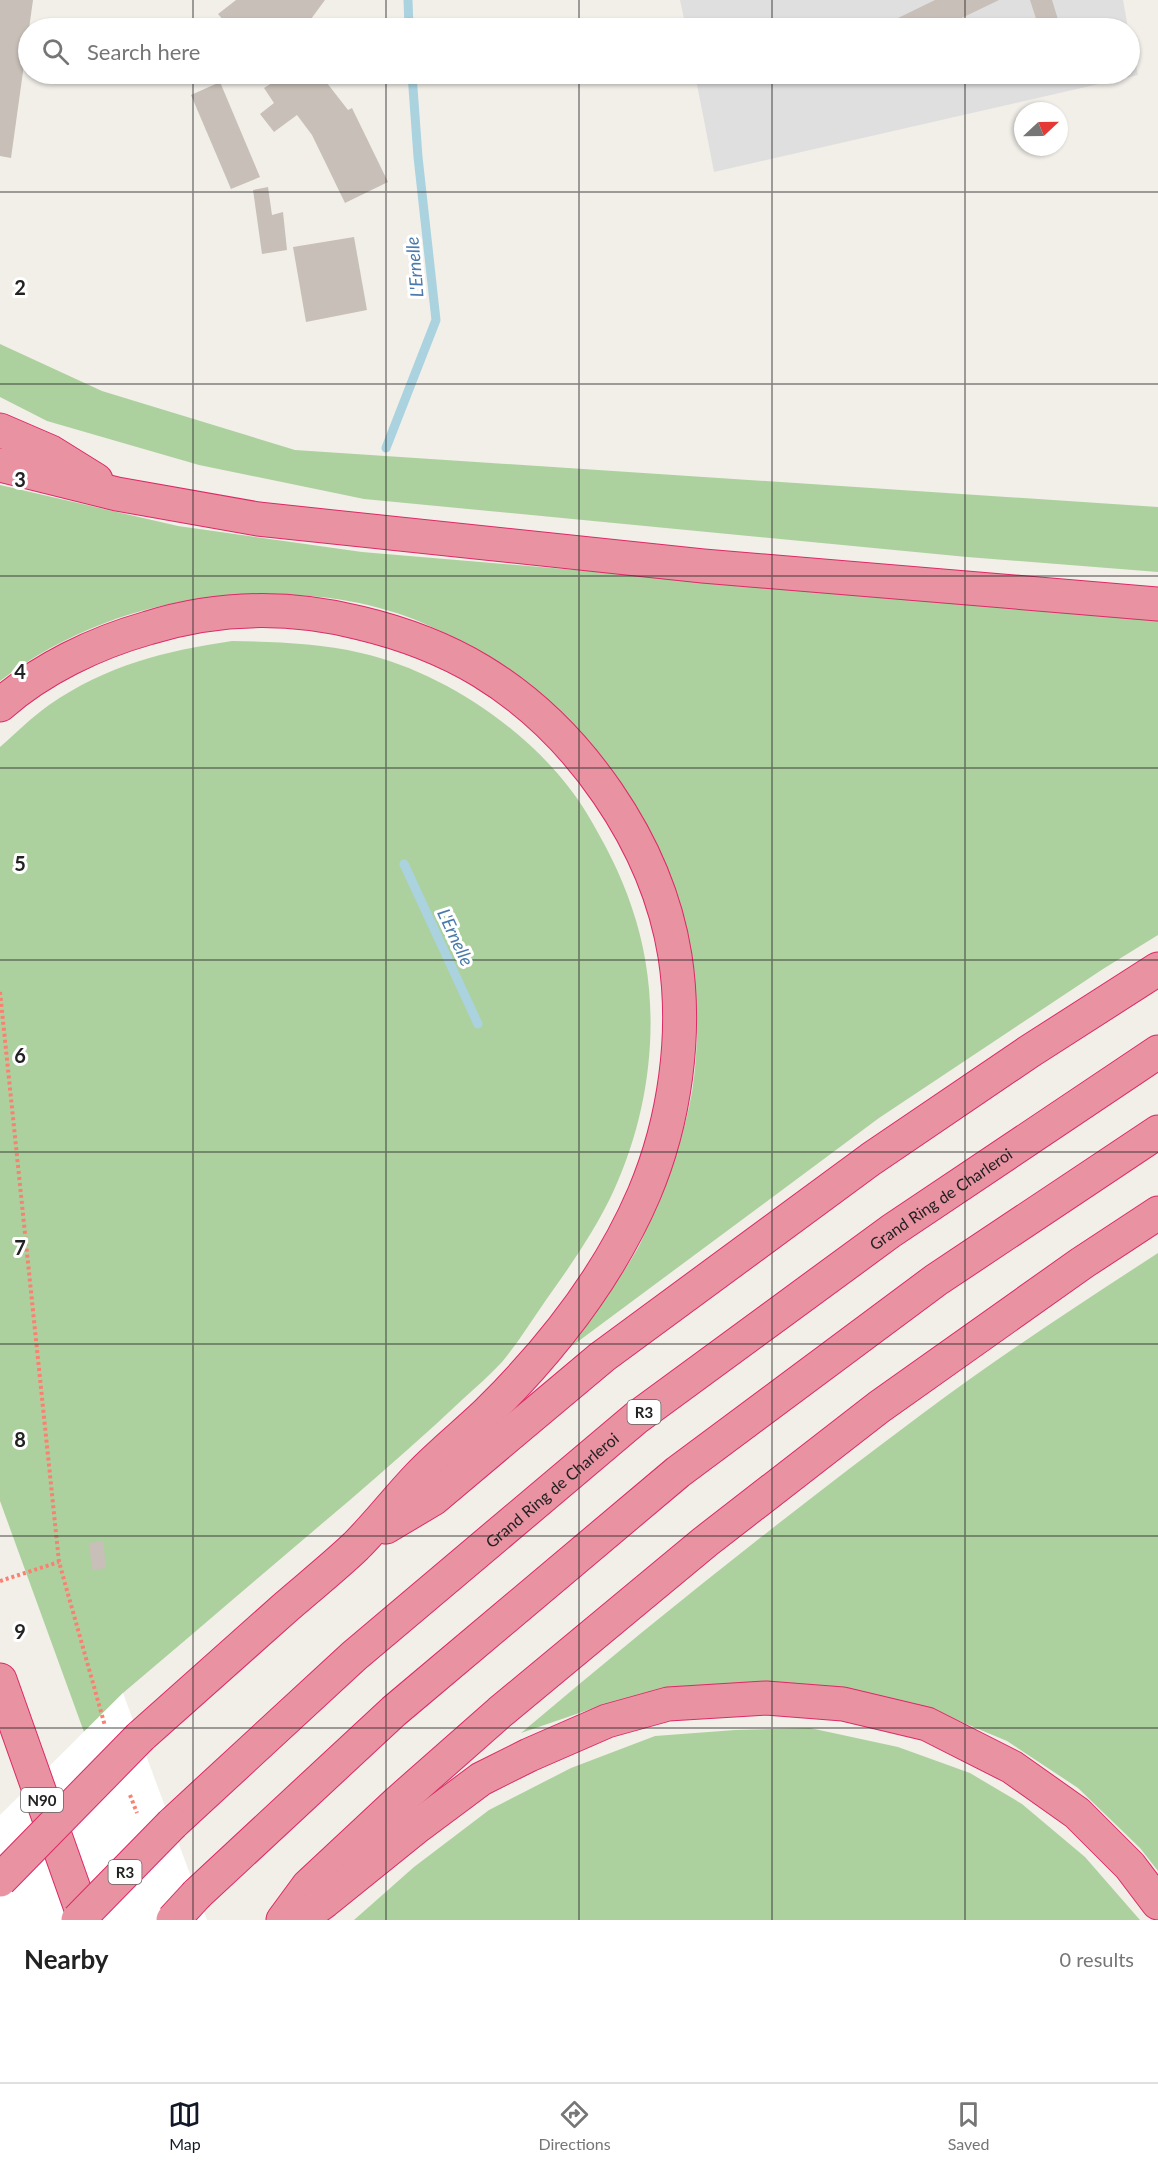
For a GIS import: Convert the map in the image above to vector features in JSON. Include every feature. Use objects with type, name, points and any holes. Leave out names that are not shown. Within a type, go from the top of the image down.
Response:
[{"type":"highway","points":[[0,430],[51,452],[117,494]]},
{"type":"highway","points":[[0,465],[117,494],[258,519],[726,568],[1158,604]]},
{"type":"highway","points":[[0,705],[19,689],[71,658],[129,633],[177,619],[225,612],[272,610],[324,614],[392,631],[437,648],[481,671],[516,696],[552,727],[586,763],[615,803],[653,880],[664,912],[674,954],[678,988],[675,1083],[663,1139],[644,1194],[615,1250],[562,1329],[520,1378],[420,1475],[357,1545],[140,1737],[0,1880]]},
{"type":"highway","points":[[357,1545],[433,1499],[603,1357],[871,1159],[1030,1051],[1158,969]]},
{"type":"highway","name":"Grand Ring de Charleroi","points":[[78,1920],[156,1822],[636,1418],[891,1231],[1158,1052]]},
{"type":"highway","points":[[173,1920],[197,1894],[394,1711],[678,1472],[936,1280],[1158,1132]]},
{"type":"highway","points":[[283,1920],[308,1886],[398,1802],[500,1712],[705,1542],[879,1407],[1158,1213]]},
{"type":"highway","name":"N90","points":[[0,1680],[85,1920]]},
{"type":"highway","points":[[299,1920],[481,1779],[529,1755],[607,1721],[668,1704],[766,1698],[843,1704],[927,1724],[1012,1767],[1077,1813],[1130,1866],[1158,1903]]},
{"type":"path","points":[[0,992],[59,1562],[107,1732]]},
{"type":"path","points":[[0,1581],[59,1562]]},
{"type":"path","points":[[128,1787],[156,1822]]},
{"type":"shaded area","points":[[680,0],[1123,0],[1126,18],[684,18]]},
{"type":"shaded area","points":[[697,84],[1099,84],[714,172]]},
{"type":"green space","points":[[0,344],[102,391],[295,450],[1158,507],[1158,572],[967,557],[364,499],[199,465],[47,421],[0,397]]},
{"type":"green space","points":[[0,485],[178,526],[362,552],[1158,619],[1158,935],[879,1118],[572,1346],[640,1244],[676,1156],[692,1092],[697,1018],[689,945],[670,877],[639,812],[599,754],[549,702],[491,658],[425,624],[350,601],[270,594],[218,597],[159,606],[76,635],[24,664],[0,681]]},
{"type":"green space","points":[[232,641],[329,647],[393,662],[426,675],[457,692],[517,734],[543,758],[567,784],[586,812],[623,883],[642,942],[648,978],[650,1050],[638,1122],[628,1157],[614,1190],[574,1260],[502,1362],[378,1475],[123,1693],[84,1732],[0,1501],[0,747],[49,705],[93,680],[160,655]]},
{"type":"green space","points":[[1158,1253],[1158,1871],[1140,1848],[1078,1788],[1007,1741],[928,1708],[767,1684],[684,1686],[597,1707],[521,1733],[719,1570],[871,1452],[1009,1352]]},
{"type":"green space","points":[[810,1728],[898,1747],[970,1773],[1022,1804],[1085,1857],[1140,1920],[354,1920],[414,1867],[489,1810],[571,1768],[655,1736],[735,1730]]},
{"type":"pier","points":[[123,1693],[207,1920],[0,1920],[0,1815]]},
{"type":"building","points":[[0,0],[33,0],[30,18],[18,18],[18,84],[21,84],[11,158],[0,156]]},
{"type":"building","points":[[236,0],[325,0],[312,18],[221,18],[218,14]]},
{"type":"building","points":[[935,0],[999,0],[962,18],[898,18]]},
{"type":"building","points":[[1030,0],[1052,0],[1058,18],[1036,18]]},
{"type":"building","points":[[216,84],[221,84],[260,177],[231,189],[191,95]]},
{"type":"building","points":[[270,84],[328,84],[348,110],[352,108],[388,182],[345,203],[312,135],[297,115],[274,132],[260,114],[274,103],[264,88]]},
{"type":"building","points":[[268,187],[272,215],[283,212],[287,250],[262,254],[253,190]]},
{"type":"building","points":[[354,237],[367,310],[306,322],[293,247]]},
{"type":"building","points":[[103,1541],[106,1568],[92,1570],[89,1543]]},
{"type":"waterway","name":"L'Ernelle","points":[[408,0],[409,18]]},
{"type":"waterway","name":"L'Ernelle","points":[[386,448],[436,320],[418,157],[413,84]]},
{"type":"waterway","name":"L'Ernelle","points":[[404,864],[478,1024]]}]
